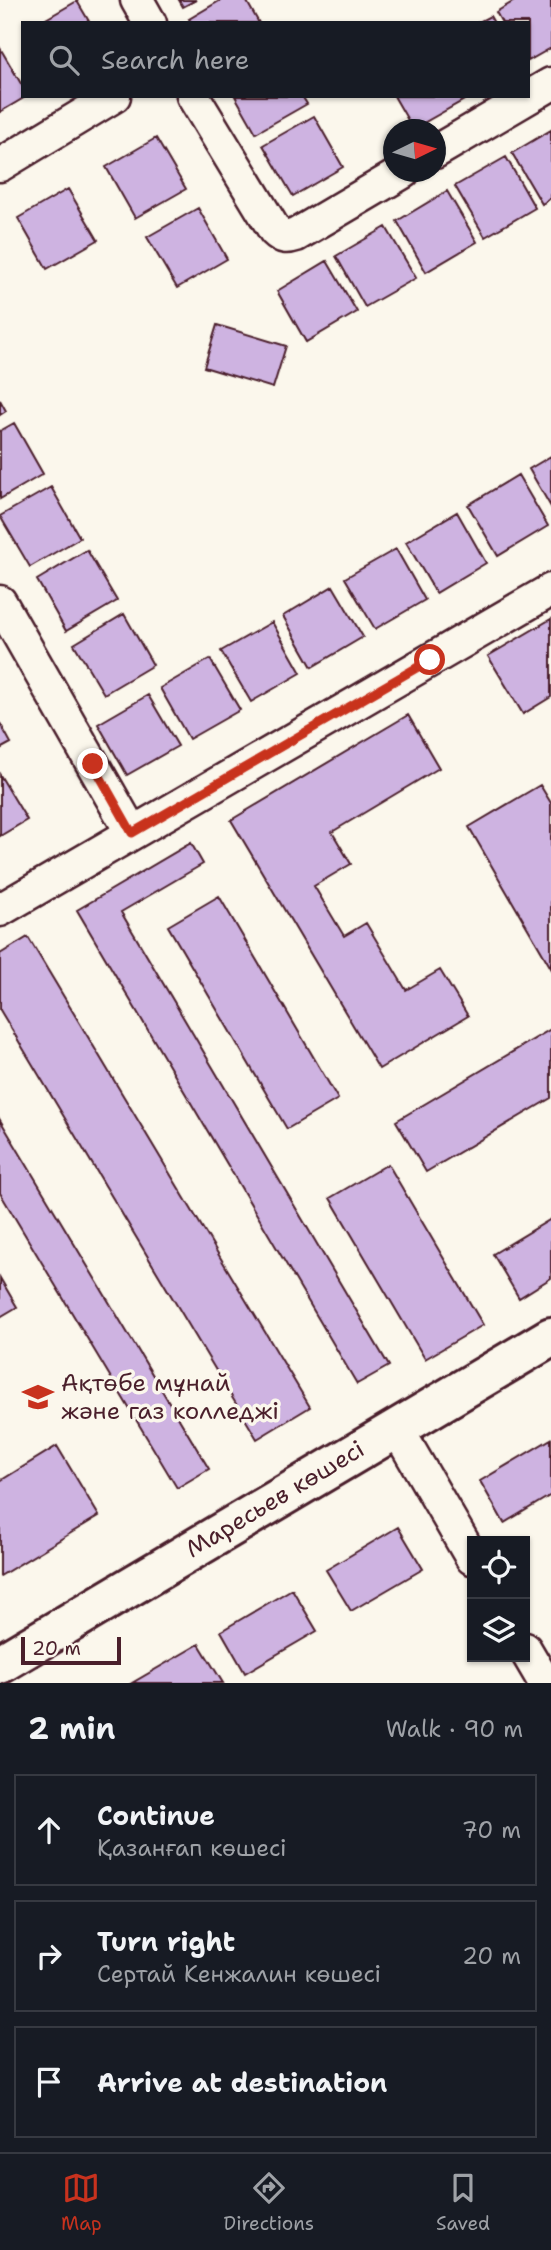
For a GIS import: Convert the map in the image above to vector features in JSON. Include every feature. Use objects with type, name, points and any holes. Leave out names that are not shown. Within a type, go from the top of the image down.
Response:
[{"type":"main road","name":"Маресьев көшесі","points":[[0,1664],[551,1337]]},
{"type":"street","points":[[137,0],[149,21]]},
{"type":"street","points":[[530,96],[551,84]]},
{"type":"street","points":[[0,165],[111,98]]},
{"type":"street","points":[[195,98],[281,237],[296,235],[386,182]]},
{"type":"street","points":[[446,146],[527,98]]},
{"type":"street","points":[[0,910],[551,590]]},
{"type":"street","points":[[0,602],[132,833]]},
{"type":"street","points":[[396,1427],[467,1549]]},
{"type":"street","points":[[530,1657],[545,1683]]},
{"type":"building","points":[[179,0],[196,0],[183,7]]},
{"type":"building","points":[[221,0],[246,0],[258,21],[190,21],[189,19]]},
{"type":"building","points":[[516,0],[551,0],[551,48],[530,60],[530,21],[501,21],[496,12]]},
{"type":"building","points":[[77,1],[89,21],[42,21]]},
{"type":"building","points":[[0,48],[21,84],[21,98],[24,98],[0,112]]},
{"type":"building","points":[[236,98],[303,98],[307,104],[256,133]]},
{"type":"building","points":[[395,98],[463,98],[464,100],[431,119],[407,119]]},
{"type":"building","points":[[314,116],[343,167],[293,196],[263,145]]},
{"type":"building","points":[[551,130],[551,198],[542,204],[512,153]]},
{"type":"building","points":[[156,138],[186,189],[135,218],[106,167]]},
{"type":"building","points":[[506,157],[535,208],[485,237],[455,186]]},
{"type":"building","points":[[68,189],[98,240],[47,269],[18,218]]},
{"type":"building","points":[[447,191],[477,242],[426,272],[397,221]]},
{"type":"building","points":[[198,208],[227,259],[177,288],[147,237]]},
{"type":"building","points":[[386,227],[416,278],[365,307],[336,256]]},
{"type":"building","points":[[327,261],[357,312],[306,342],[277,291]]},
{"type":"building","points":[[217,325],[286,346],[273,388],[204,367]]},
{"type":"building","points":[[0,400],[6,411],[0,415]]},
{"type":"building","points":[[14,423],[43,474],[0,499],[0,431]]},
{"type":"building","points":[[551,456],[551,507],[529,469]]},
{"type":"building","points":[[518,475],[548,526],[498,556],[468,505]]},
{"type":"building","points":[[51,487],[80,538],[30,567],[0,516]]},
{"type":"building","points":[[457,512],[486,563],[436,593],[406,542]]},
{"type":"building","points":[[396,549],[425,600],[375,629],[345,578]]},
{"type":"building","points":[[87,550],[117,601],[66,631],[37,580]]},
{"type":"building","points":[[333,586],[363,637],[312,667],[283,616]]},
{"type":"building","points":[[124,614],[153,665],[104,694],[74,644]]},
{"type":"building","points":[[551,619],[551,697],[523,714],[488,656]]},
{"type":"building","points":[[272,622],[301,673],[251,702],[221,651]]},
{"type":"building","points":[[210,659],[240,710],[189,739],[160,688]]},
{"type":"building","points":[[148,695],[178,746],[127,775],[98,724]]},
{"type":"building","points":[[408,715],[439,768],[332,832],[351,864],[314,886],[344,936],[366,923],[406,990],[440,970],[468,1016],[379,1069],[231,820]]},
{"type":"building","points":[[0,723],[11,743],[0,749]]},
{"type":"building","points":[[0,775],[27,820],[0,836]]},
{"type":"building","points":[[540,785],[551,803],[551,968],[469,827]]},
{"type":"building","points":[[191,843],[203,864],[121,912],[389,1366],[357,1384],[77,910]]},
{"type":"building","points":[[219,896],[338,1099],[287,1129],[168,926]]},
{"type":"building","points":[[28,937],[310,1407],[257,1439],[0,1010],[0,954]]},
{"type":"building","points":[[551,1029],[551,1098],[426,1172],[396,1121]]},
{"type":"building","points":[[0,1120],[209,1469],[177,1488],[0,1193]]},
{"type":"building","points":[[388,1164],[483,1325],[425,1359],[330,1198]]},
{"type":"building","points":[[551,1219],[551,1278],[519,1298],[493,1254]]},
{"type":"building","points":[[0,1278],[17,1307],[0,1317]]},
{"type":"building","points":[[551,1439],[551,1495],[504,1523],[480,1481]]},
{"type":"building","points":[[57,1446],[99,1516],[0,1576],[0,1481]]},
{"type":"building","points":[[398,1527],[423,1569],[351,1611],[326,1570]]},
{"type":"building","points":[[292,1589],[317,1631],[245,1673],[221,1631]]},
{"type":"building","points":[[199,1644],[223,1683],[132,1683]]},
{"type":"place","name":"Ақтөбе мұнай және газ колледжі","points":[[38,1397]]},
{"type":"route","points":[[93,764],[132,833],[430,660]]}]
